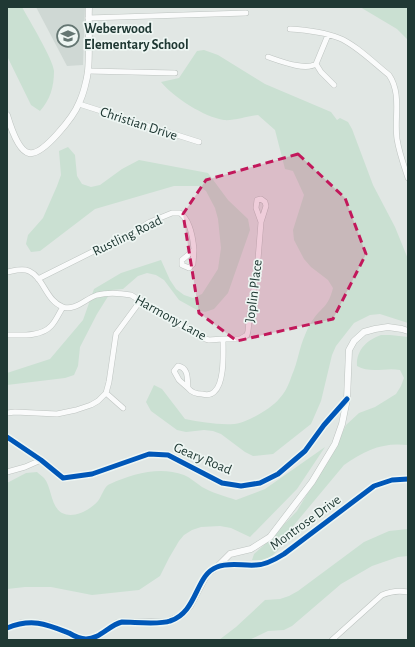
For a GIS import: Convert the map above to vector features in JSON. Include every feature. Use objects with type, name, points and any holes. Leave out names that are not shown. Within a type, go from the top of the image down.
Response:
[{"type":"street","points":[[7,115],[14,136],[22,149],[28,153],[35,153],[42,149],[66,124],[79,104],[88,71],[89,7]]},
{"type":"street","points":[[88,18],[246,13]]},
{"type":"street","points":[[290,30],[303,30],[339,37],[349,43],[389,75],[394,82],[396,92],[397,139],[408,178]]},
{"type":"street","points":[[268,57],[304,66],[312,66],[316,64],[328,35]]},
{"type":"street","points":[[316,64],[321,72],[334,85]]},
{"type":"street","points":[[88,71],[175,73]]},
{"type":"street","name":"Christian Drive","points":[[79,104],[199,142]]},
{"type":"street","name":"Rustling Road","points":[[38,279],[127,236],[150,222],[172,213],[180,213],[185,218],[194,242],[194,250]]},
{"type":"street","name":"Joplin Place","points":[[223,339],[240,339],[247,335],[257,272],[261,222]]},
{"type":"street","points":[[7,272],[28,270],[38,279],[52,299],[63,307],[54,322],[46,331],[33,334],[7,335]]},
{"type":"street","name":"Harmony Lane","points":[[63,307],[70,308],[77,306],[97,295],[108,293],[131,295],[202,338],[209,340],[223,339],[222,366],[219,384],[216,390],[210,394],[202,394],[194,393],[188,388]]},
{"type":"street","points":[[7,413],[57,414],[76,410],[94,403],[106,393],[116,334],[141,300]]},
{"type":"street","points":[[7,628],[20,623],[38,623],[49,625],[80,638],[89,639],[97,637],[113,626],[122,622],[170,621],[180,616],[190,606],[207,574],[217,567],[230,554],[251,548],[270,537],[308,488],[335,444],[342,424],[347,399],[350,350],[354,341],[364,332],[375,328],[388,327],[408,331]]},
{"type":"street","points":[[106,393],[123,408]]},
{"type":"street","name":"Geary Road","points":[[7,437],[41,460],[63,478],[92,474],[149,454],[168,455],[222,482],[241,486],[260,483],[278,474],[305,452],[324,425],[347,399]]},
{"type":"street","points":[[7,472],[25,467],[41,460]]},
{"type":"street","name":"Montrose Drive","points":[[217,567],[230,564],[258,565],[273,560],[284,554],[374,486],[392,480],[408,479]]},
{"type":"street","points":[[332,640],[382,596],[399,590],[408,592]]},
{"type":"highlighted area","points":[[298,154],[345,198],[366,254],[333,319],[237,341],[199,313],[183,214],[206,180]]},
{"type":"shaded area","name":"Weberwood Elementary School","points":[[36,7],[85,7],[83,65],[67,66]]},
{"type":"green space","points":[[7,7],[22,7],[53,65],[54,71],[52,88],[49,98],[40,111],[31,105],[7,56]]},
{"type":"green space","points":[[360,7],[408,7],[408,40],[397,29]]},
{"type":"green space","points":[[204,50],[218,55],[265,84],[331,112],[337,120],[340,118],[348,122],[373,185],[395,227],[408,259],[408,323],[380,314],[370,315],[354,323],[336,346],[332,355],[321,401],[311,424],[273,454],[253,456],[245,452],[221,434],[213,431],[204,430],[186,432],[177,430],[151,411],[146,402],[154,385],[162,389],[185,419],[215,424],[234,424],[245,421],[264,411],[275,403],[285,391],[294,370],[301,345],[308,328],[327,303],[333,288],[328,280],[311,267],[304,259],[294,240],[293,230],[304,195],[293,171],[285,169],[275,130],[258,115],[224,120],[207,115],[181,100],[161,82],[179,78],[197,51]]},
{"type":"green space","points":[[68,147],[75,155],[77,176],[82,184],[91,187],[100,185],[122,169],[139,160],[208,173],[228,200],[248,219],[250,230],[228,293],[214,309],[205,312],[197,310],[179,300],[164,280],[156,275],[147,273],[138,276],[123,289],[112,290],[97,314],[80,347],[78,366],[74,375],[65,378],[7,385],[7,373],[50,359],[83,320],[94,289],[121,273],[161,260],[176,289],[184,295],[193,298],[202,294],[218,269],[221,248],[218,219],[215,208],[206,191],[199,186],[174,186],[95,209],[40,251],[31,252],[26,244],[28,235],[43,218],[61,175],[59,151]]},
{"type":"green space","points":[[381,335],[408,337],[408,445],[399,444],[374,448],[359,455],[344,465],[289,531],[279,549],[272,556],[264,560],[252,560],[254,554],[297,511],[339,440],[346,425],[359,413],[375,407],[396,394],[401,386],[404,378],[400,370],[368,370],[357,366],[358,355],[363,346]]},
{"type":"green space","points":[[325,447],[297,489],[250,537],[231,528],[220,526],[201,527],[192,530],[184,535],[179,541],[160,576],[139,590],[92,595],[51,587],[7,589],[7,483],[26,473],[37,472],[43,477],[47,482],[53,501],[58,510],[67,515],[72,515],[82,513],[95,504],[108,485],[137,474],[156,471],[175,472],[184,475],[214,493],[236,500],[265,489]]},
{"type":"green space","points":[[408,529],[408,556],[398,557],[372,566],[341,584],[292,626],[284,630],[268,631],[249,640],[219,640],[236,627],[265,600],[280,599],[298,591],[364,542],[389,531]]},
{"type":"cycle path","points":[[7,437],[41,460],[63,478],[92,474],[149,454],[168,455],[222,483],[241,486],[260,483],[278,474],[305,451],[324,425],[347,399]]},
{"type":"cycle path","points":[[7,628],[24,623],[39,623],[86,639],[96,637],[122,622],[153,623],[170,621],[186,610],[204,578],[210,571],[217,567],[226,565],[260,565],[271,561],[284,554],[374,486],[392,480],[408,479]]},
{"type":"place","name":"Weberwood Elementary School","points":[[68,36]]}]
